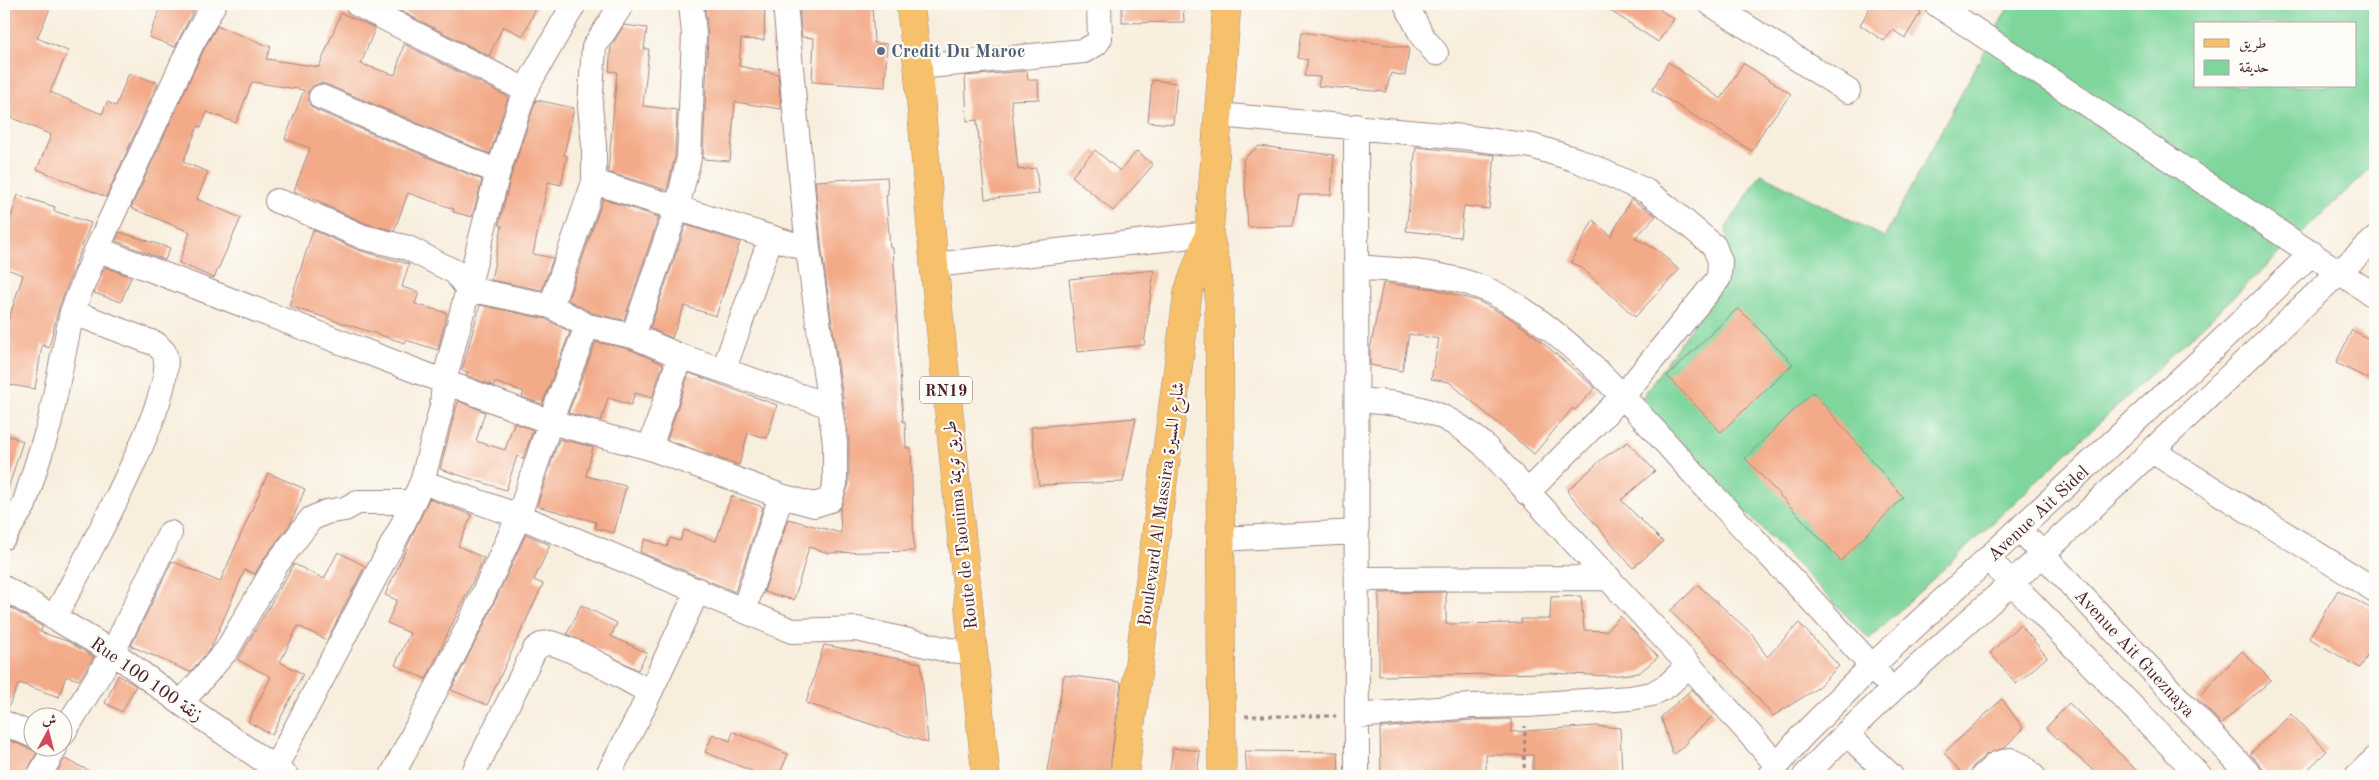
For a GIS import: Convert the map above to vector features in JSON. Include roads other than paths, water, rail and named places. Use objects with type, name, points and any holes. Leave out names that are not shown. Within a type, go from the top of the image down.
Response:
[{"type":"main road","name":"Route de Taouima طريق تويمة","points":[[910,4],[918,67],[934,265],[986,776]]},
{"type":"main road","name":"Boulevard Al Massira شارع المسيرة","points":[[1124,776],[1188,292],[1209,234],[1227,4]]},
{"type":"main road","name":"Boulevard Al Massira شارع المسيرة","points":[[1209,234],[1216,265],[1218,295],[1222,776]]},
{"type":"street","points":[[4,537],[24,505],[49,425],[72,312],[97,249],[211,4]]},
{"type":"street","points":[[357,4],[525,90]]},
{"type":"street","points":[[280,772],[418,492],[442,406],[444,382],[498,172],[525,90],[572,4]]},
{"type":"street","points":[[551,306],[594,182],[594,145],[590,106],[594,47],[622,4]]},
{"type":"street","points":[[633,336],[677,208],[689,158],[694,34],[691,4]]},
{"type":"street","points":[[97,249],[550,422],[650,448],[780,496],[814,505],[830,500],[835,484],[836,463],[808,250],[785,4]]},
{"type":"street","points":[[918,67],[1084,51],[1096,44],[1100,38],[1099,4]]},
{"type":"street","points":[[1406,4],[1422,36],[1436,53]]},
{"type":"street","points":[[1711,4],[1848,91]]},
{"type":"street","points":[[1936,4],[2375,296]]},
{"type":"street","points":[[321,97],[498,172]]},
{"type":"street","points":[[1218,115],[1356,126],[1532,146],[1577,160],[1646,191],[1714,246],[1720,261],[1718,278],[1622,397],[1527,493]]},
{"type":"street","points":[[1356,126],[1357,776]]},
{"type":"street","points":[[594,182],[808,250]]},
{"type":"street","points":[[277,202],[297,208],[363,238],[408,248],[455,272],[468,289],[551,306],[587,326],[633,336],[680,356],[724,369],[830,406]]},
{"type":"street","points":[[934,265],[1209,234]]},
{"type":"street","points":[[724,369],[770,237]]},
{"type":"street","name":"Avenue Ait Sidel","points":[[1805,776],[1892,689],[2012,582],[2375,239]]},
{"type":"street","name":"Avenue Ait Sidel","points":[[1773,770],[1872,666],[1988,560],[2312,253]]},
{"type":"street","points":[[1356,267],[1434,275],[1483,288],[1531,315],[1564,341],[1622,397],[1892,689]]},
{"type":"street","points":[[54,618],[144,443],[164,377],[165,363],[164,352],[156,344],[72,312]]},
{"type":"street","points":[[392,776],[471,621],[519,516],[550,422],[587,326]]},
{"type":"street","points":[[650,448],[680,356]]},
{"type":"street","points":[[1357,400],[1399,403],[1433,412],[1461,426],[1484,445],[1689,665],[1773,770]]},
{"type":"street","points":[[2152,451],[2375,590]]},
{"type":"street","points":[[181,703],[227,650],[276,565],[311,518],[326,512],[345,509],[358,502],[418,492],[519,516],[792,631],[857,629],[948,650],[972,652]]},
{"type":"street","points":[[744,610],[780,496]]},
{"type":"street","name":"Avenue Ait Gueznaya","points":[[2020,529],[2251,776]]},
{"type":"street","points":[[1219,539],[1357,532]]},
{"type":"street","points":[[72,719],[113,652],[170,533]]},
{"type":"street","points":[[1988,560],[2012,582],[2200,776]]},
{"type":"street","points":[[1358,579],[1609,578]]},
{"type":"street","name":"Rue 100 زنقة 100","points":[[4,588],[113,652],[181,703],[280,772]]},
{"type":"street","points":[[607,776],[650,692],[698,590]]},
{"type":"street","points":[[472,776],[535,649],[539,645],[546,643],[555,644],[650,692]]},
{"type":"street","points":[[1357,716],[1471,706],[1526,705],[1630,698],[1652,694],[1668,684],[1689,665]]},
{"type":"street","points":[[4,723],[22,731]]},
{"type":"street","points":[[1846,733],[1891,776]]},
{"type":"street","points":[[39,776],[49,758]]},
{"type":"street","points":[[2357,776],[2375,759]]},
{"type":"street","points":[[1984,776],[1996,764],[2010,760],[2023,766],[2033,776]]},
{"type":"place","name":"Credit Du Maroc","points":[[881,51]]}]
